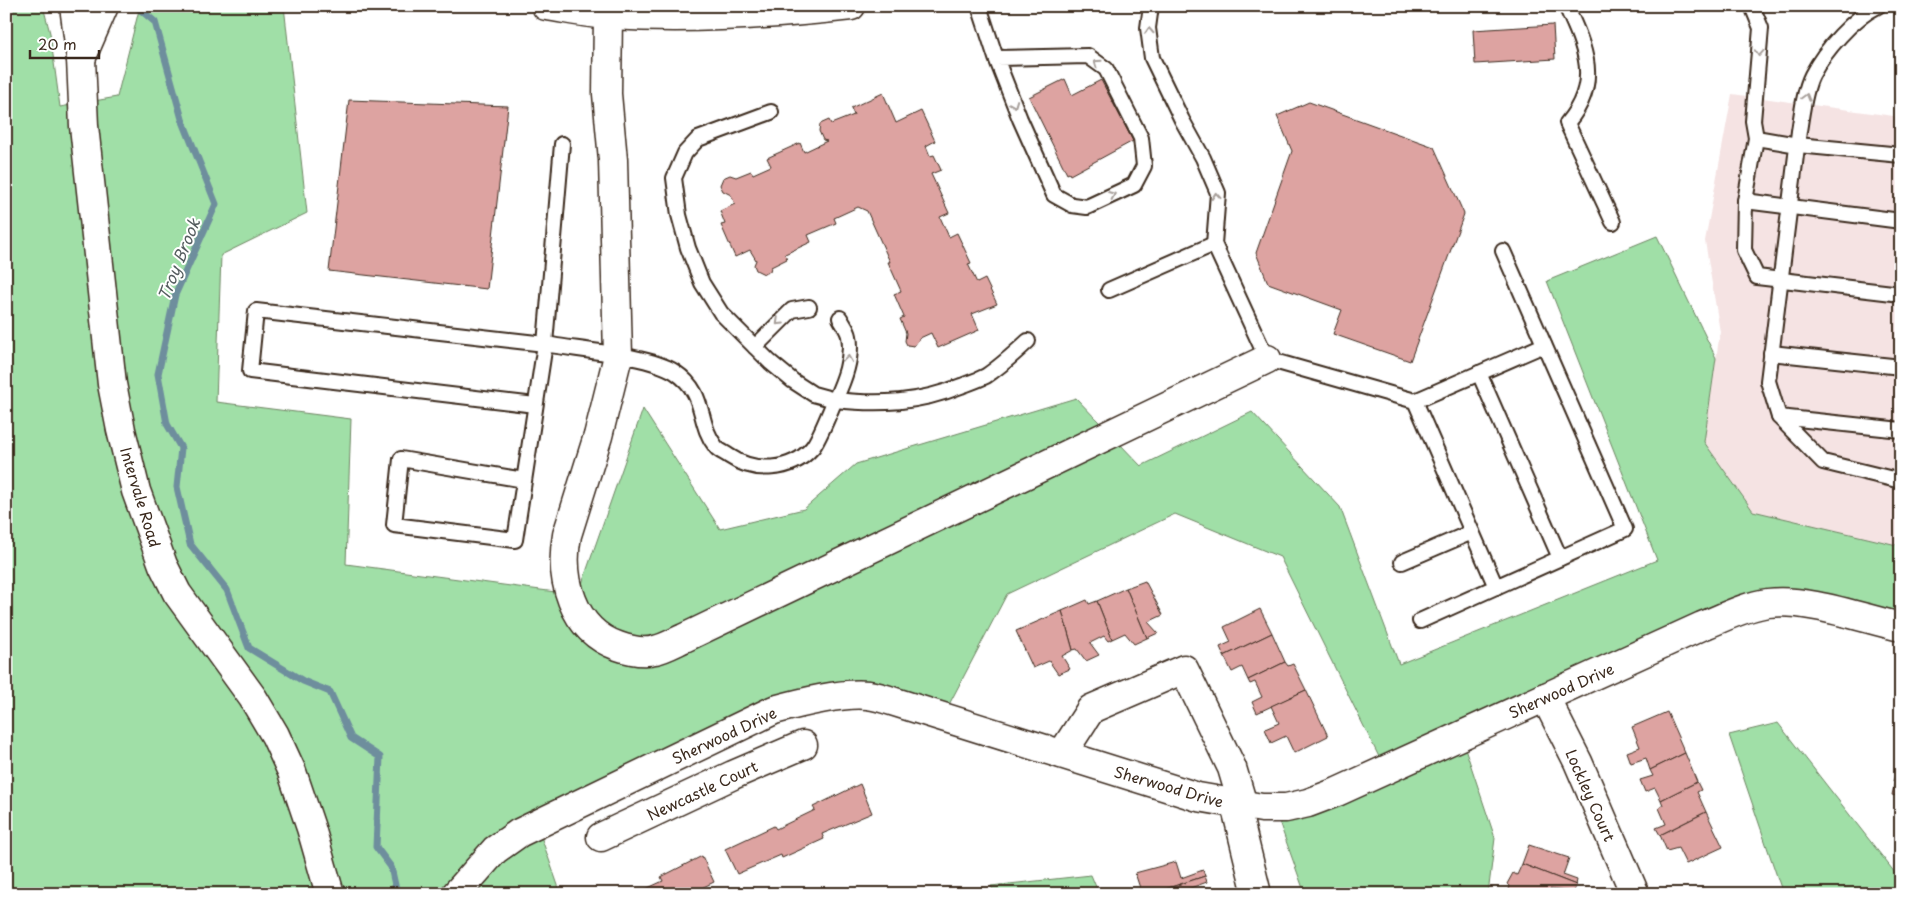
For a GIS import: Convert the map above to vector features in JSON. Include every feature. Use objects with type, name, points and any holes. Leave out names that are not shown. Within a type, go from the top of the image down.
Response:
[{"type":"street","points":[[61,6],[82,92]]},
{"type":"street","name":"Intervale Road","points":[[74,6],[82,59],[86,155],[112,384],[136,491],[163,565],[177,593],[253,698],[275,735],[295,781],[330,894]]},
{"type":"street","name":"Intervale Road","points":[[82,59],[104,6]]},
{"type":"street","points":[[546,6],[608,15],[646,16],[734,15],[851,6]]},
{"type":"street","points":[[608,15],[607,94],[613,160],[618,356],[598,436],[564,550],[564,568],[566,582],[574,604],[585,624],[596,635],[610,643],[627,649],[640,651],[655,650],[684,638],[1267,359]]},
{"type":"street","name":"Sherwood Drive","points":[[456,894],[495,850],[519,833],[774,710],[805,702],[867,695],[895,702],[1198,797],[1262,808],[1286,808],[1308,803],[1337,792],[1702,626],[1748,608],[1767,603],[1788,602],[1810,605],[1901,627]]},
{"type":"street","points":[[1062,754],[1091,709],[1184,669],[1232,768],[1257,894]]},
{"type":"street","name":"Lockley Court","points":[[1545,697],[1578,762],[1635,894]]},
{"type":"street","points":[[715,739],[733,775]]},
{"type":"street","name":"Newcastle Court","points":[[601,837],[733,775],[803,745]]},
{"type":"lane","points":[[979,6],[996,58],[1020,120],[1054,195],[1072,204],[1087,207],[1134,185],[1144,166],[1141,138],[1106,69],[1088,56],[996,58]]},
{"type":"lane","points":[[1150,6],[1148,28],[1152,58],[1203,158],[1218,193],[1214,244],[1267,359],[1415,401],[1544,344]]},
{"type":"lane","points":[[1566,6],[1578,32],[1588,70],[1587,87],[1575,113],[1567,123],[1613,222]]},
{"type":"lane","points":[[1752,6],[1761,28],[1753,120],[1756,138],[1745,201],[1744,250],[1757,277],[1901,294]]},
{"type":"lane","points":[[1878,6],[1852,25],[1832,45],[1812,76],[1803,105],[1768,381],[1779,417],[1822,462],[1901,481]]},
{"type":"lane","points":[[771,112],[698,139],[685,153],[674,178],[679,214],[688,248],[702,283],[722,313],[755,347],[793,381],[813,394],[835,400],[862,403],[903,402],[943,393],[984,377],[1008,360],[1028,341]]},
{"type":"lane","points":[[1756,138],[1901,155]]},
{"type":"lane","points":[[524,480],[401,459],[394,525],[515,540],[545,344],[562,144]]},
{"type":"lane","points":[[1745,201],[1901,221]]},
{"type":"lane","points":[[1109,290],[1214,244]]},
{"type":"lane","points":[[1420,621],[1625,529],[1503,251]]},
{"type":"lane","points":[[755,347],[792,310],[809,307]]},
{"type":"lane","points":[[535,405],[250,371],[256,311],[545,344],[650,363],[673,371],[689,383],[700,404],[706,428],[717,448],[738,463],[766,469],[793,463],[813,447],[844,381],[850,356],[849,334],[840,318]]},
{"type":"lane","points":[[1771,353],[1901,367]]},
{"type":"lane","points":[[1479,373],[1560,558]]},
{"type":"lane","points":[[1415,401],[1496,586]]},
{"type":"lane","points":[[1779,417],[1901,430]]},
{"type":"lane","points":[[1402,562],[1472,532]]},
{"type":"shaded area","points":[[1732,94],[1901,117],[1901,546],[1753,511],[1704,442],[1720,332],[1705,241]]},
{"type":"green space","points":[[6,6],[43,6],[50,33],[60,107],[117,97],[140,6],[284,6],[307,213],[221,255],[216,402],[351,419],[346,564],[578,595],[643,409],[720,529],[804,509],[856,464],[1076,398],[1141,466],[1252,412],[1340,507],[1399,664],[1657,560],[1547,281],[1657,236],[1716,358],[1704,442],[1753,511],[1901,546],[1901,636],[1773,603],[1462,739],[1495,838],[1488,894],[1305,894],[1276,813],[1385,769],[1280,557],[1175,514],[1007,594],[943,716],[825,697],[537,825],[561,894],[6,894]]},
{"type":"green space","points":[[1778,723],[1899,878],[1901,894],[1783,894],[1729,735]]},
{"type":"green space","points":[[1091,875],[1099,894],[995,894],[991,886]]},
{"type":"building","points":[[1553,25],[1555,59],[1475,64],[1473,30]]},
{"type":"building","points":[[1065,79],[1072,95],[1101,80],[1133,141],[1070,175],[1069,173],[1067,174],[1029,97]]},
{"type":"building","points":[[883,93],[896,123],[921,111],[935,141],[926,146],[930,156],[934,155],[941,170],[931,174],[949,213],[940,217],[949,237],[957,233],[971,263],[968,264],[977,283],[985,279],[997,304],[972,314],[979,330],[938,348],[931,333],[920,338],[914,346],[907,345],[905,341],[906,333],[900,319],[904,317],[894,294],[901,291],[867,211],[858,207],[834,218],[836,223],[808,235],[811,242],[785,254],[787,259],[771,267],[770,271],[764,274],[756,270],[754,265],[756,260],[750,250],[735,257],[721,225],[725,224],[720,211],[735,204],[731,195],[723,191],[720,185],[723,178],[730,175],[736,177],[751,171],[753,174],[771,166],[767,158],[800,143],[804,152],[827,141],[823,140],[819,131],[820,124],[829,120],[831,124],[854,115],[851,108]]},
{"type":"building","points":[[349,100],[508,106],[487,289],[329,271]]},
{"type":"building","points":[[1309,102],[1434,147],[1464,214],[1410,361],[1333,334],[1342,310],[1268,283],[1256,253],[1292,151],[1277,116]]},
{"type":"building","points":[[1145,581],[1163,615],[1148,622],[1158,633],[1147,638],[1126,588]]},
{"type":"building","points":[[1126,588],[1147,638],[1134,644],[1125,633],[1112,639],[1097,601]]},
{"type":"building","points":[[1087,600],[1089,604],[1097,601],[1112,639],[1108,641],[1104,636],[1090,643],[1099,655],[1086,661],[1077,649],[1073,650],[1062,611]]},
{"type":"building","points":[[1260,609],[1272,633],[1224,656],[1220,647],[1231,642],[1224,627]]},
{"type":"building","points":[[1062,611],[1073,650],[1062,656],[1070,669],[1058,674],[1049,661],[1033,668],[1016,631]]},
{"type":"building","points":[[1272,633],[1285,662],[1248,680],[1242,667],[1232,672],[1224,656]]},
{"type":"building","points":[[1285,662],[1288,666],[1293,664],[1306,690],[1257,713],[1252,702],[1262,697],[1255,682],[1250,684],[1248,680]]},
{"type":"building","points":[[1306,690],[1328,736],[1294,753],[1286,736],[1271,743],[1265,729],[1279,723],[1271,706]]},
{"type":"building","points":[[1667,712],[1685,753],[1650,770],[1646,758],[1631,763],[1627,752],[1640,747],[1632,727]]},
{"type":"building","points":[[1685,753],[1697,782],[1661,800],[1655,788],[1645,792],[1640,780],[1653,776],[1650,770]]},
{"type":"building","points":[[1898,767],[1901,767],[1901,797],[1892,795],[1895,782],[1893,781]]},
{"type":"building","points":[[1697,782],[1701,790],[1697,792],[1706,812],[1660,835],[1656,828],[1666,824],[1659,808],[1663,805],[1661,800]]},
{"type":"building","points":[[860,784],[872,813],[822,834],[824,839],[782,858],[781,855],[737,874],[725,849],[774,826],[776,829],[815,810],[813,807]]},
{"type":"building","points":[[1706,812],[1723,847],[1686,864],[1678,848],[1667,851],[1660,835]]},
{"type":"building","points":[[1529,845],[1569,858],[1563,875],[1577,880],[1576,885],[1522,864]]},
{"type":"building","points":[[702,856],[714,882],[689,894],[635,894],[663,881],[661,877]]},
{"type":"building","points":[[1176,862],[1181,878],[1203,870],[1205,876],[1150,894],[1142,894],[1135,873]]},
{"type":"building","points":[[1522,864],[1576,885],[1574,892],[1550,889],[1549,894],[1508,893],[1510,886],[1507,884],[1513,873],[1517,875]]},
{"type":"building","points":[[1205,876],[1207,882],[1185,890],[1181,894],[1150,894]]},
{"type":"waterway","name":"Troy Brook","points":[[136,6],[155,22],[182,119],[216,204],[175,295],[158,374],[167,424],[181,448],[177,487],[190,544],[227,590],[249,648],[303,681],[330,692],[351,738],[380,757],[376,847],[391,867],[397,894]]}]
